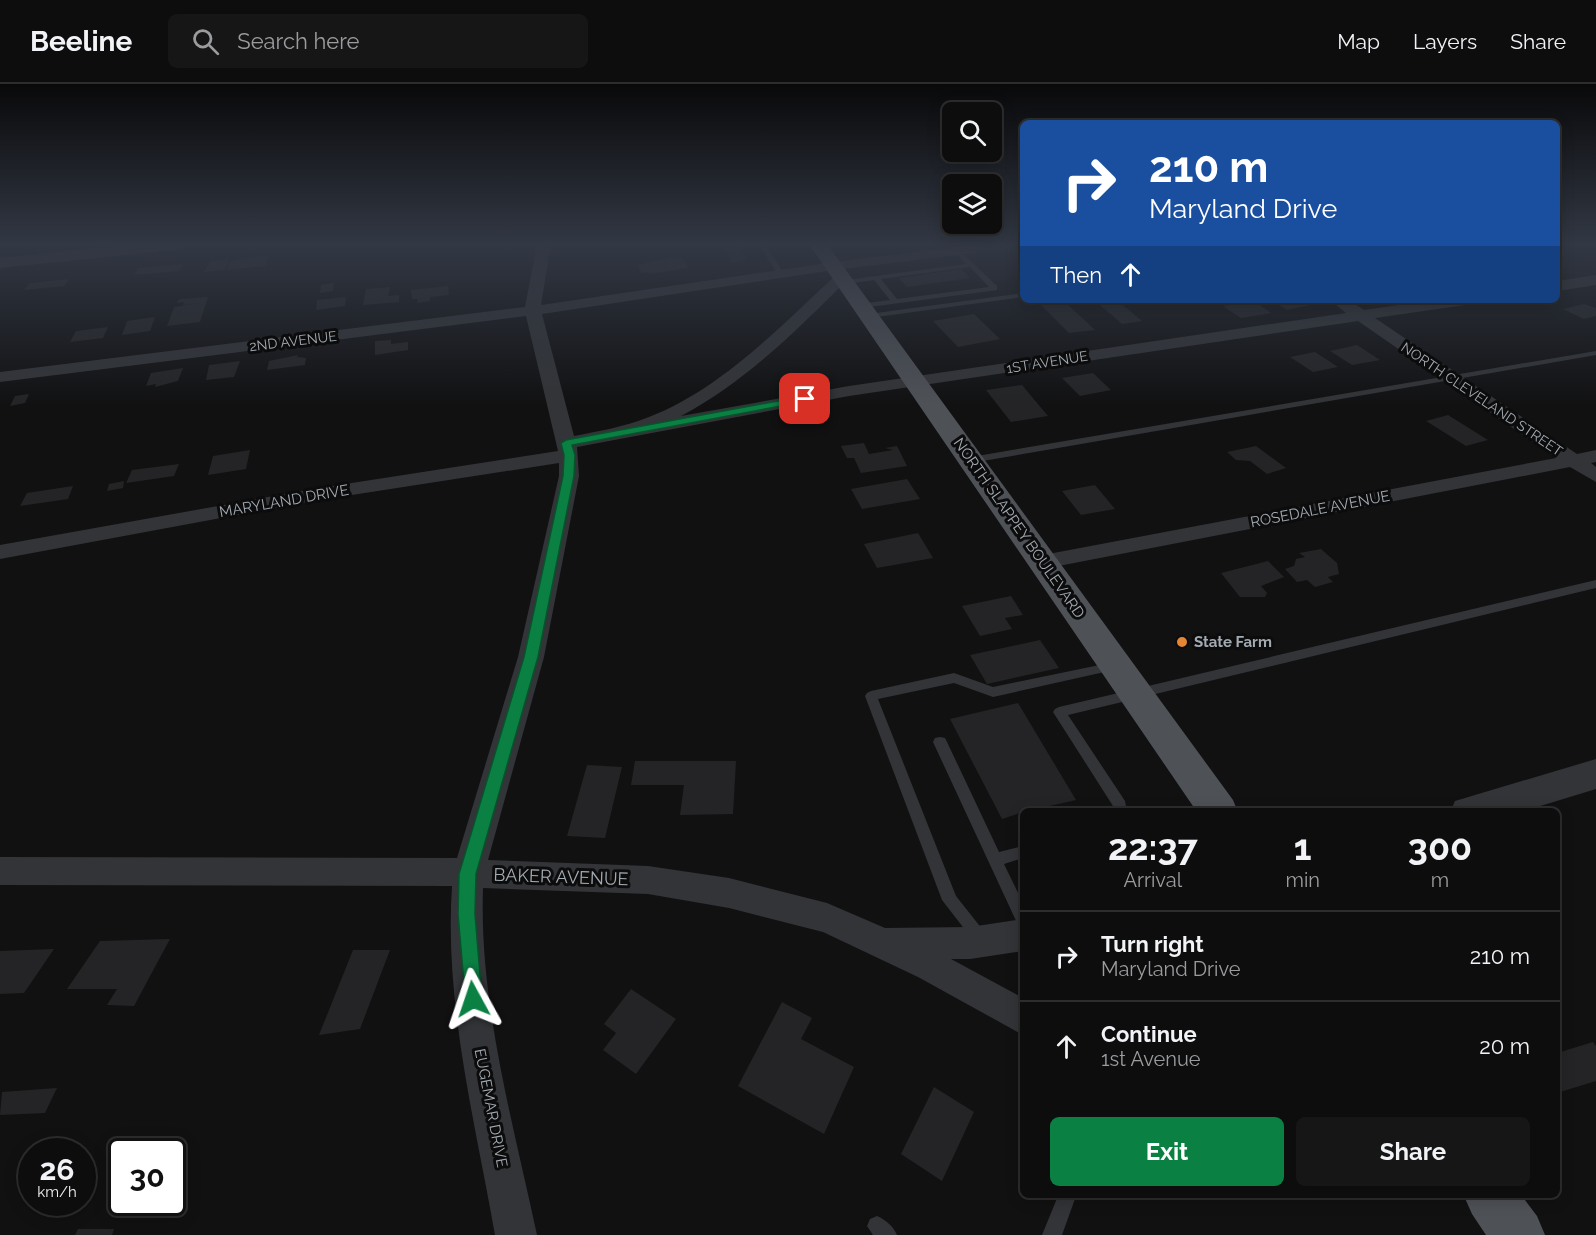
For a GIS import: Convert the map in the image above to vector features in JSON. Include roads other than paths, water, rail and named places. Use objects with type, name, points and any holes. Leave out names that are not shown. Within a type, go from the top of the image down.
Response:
[{"type":"main road","name":"NORTH SLAPPEY BOULEVARD","points":[[857,298],[1216,808]]},
{"type":"main road","points":[[1491,1198],[1518,1235]]},
{"type":"street","name":"EUGEMAR DRIVE","points":[[516,1235],[475,1020],[466,914],[468,874],[531,657],[569,476],[568,449],[542,360],[534,311],[536,298]]},
{"type":"street","name":"2ND AVENUE","points":[[0,377],[534,311],[622,298]]},
{"type":"street","name":"MARYLAND DRIVE","points":[[0,552],[568,449],[630,430],[676,411],[750,361],[807,298]]},
{"type":"street","name":"NORTH CLEVELAND STREET","points":[[1342,303],[1596,476]]},
{"type":"street","name":"1ST AVENUE","points":[[630,430],[916,382],[1446,303]]},
{"type":"street","name":"ROSEDALE AVENUE","points":[[1043,562],[1596,456]]},
{"type":"street","points":[[1481,808],[1596,774]]},
{"type":"street","name":"BAKER AVENUE","points":[[0,870],[406,871],[660,882],[729,893],[827,918],[930,965],[1020,1015]]},
{"type":"street","points":[[881,942],[984,941],[1020,935]]},
{"type":"lane","points":[[893,298],[896,301]]},
{"type":"lane","points":[[866,311],[896,301],[921,298]]},
{"type":"lane","points":[[866,311],[996,298]]},
{"type":"lane","points":[[971,460],[1596,353]]},
{"type":"lane","points":[[1120,808],[1059,712],[1596,584]]},
{"type":"lane","points":[[984,941],[951,900],[871,696],[954,678],[993,692],[1116,665]]},
{"type":"lane","points":[[940,742],[1020,914]]},
{"type":"lane","points":[[995,860],[1020,853]]},
{"type":"lane","points":[[1052,1235],[1066,1198]]},
{"type":"place","name":"State Farm","points":[[1182,642]]}]
